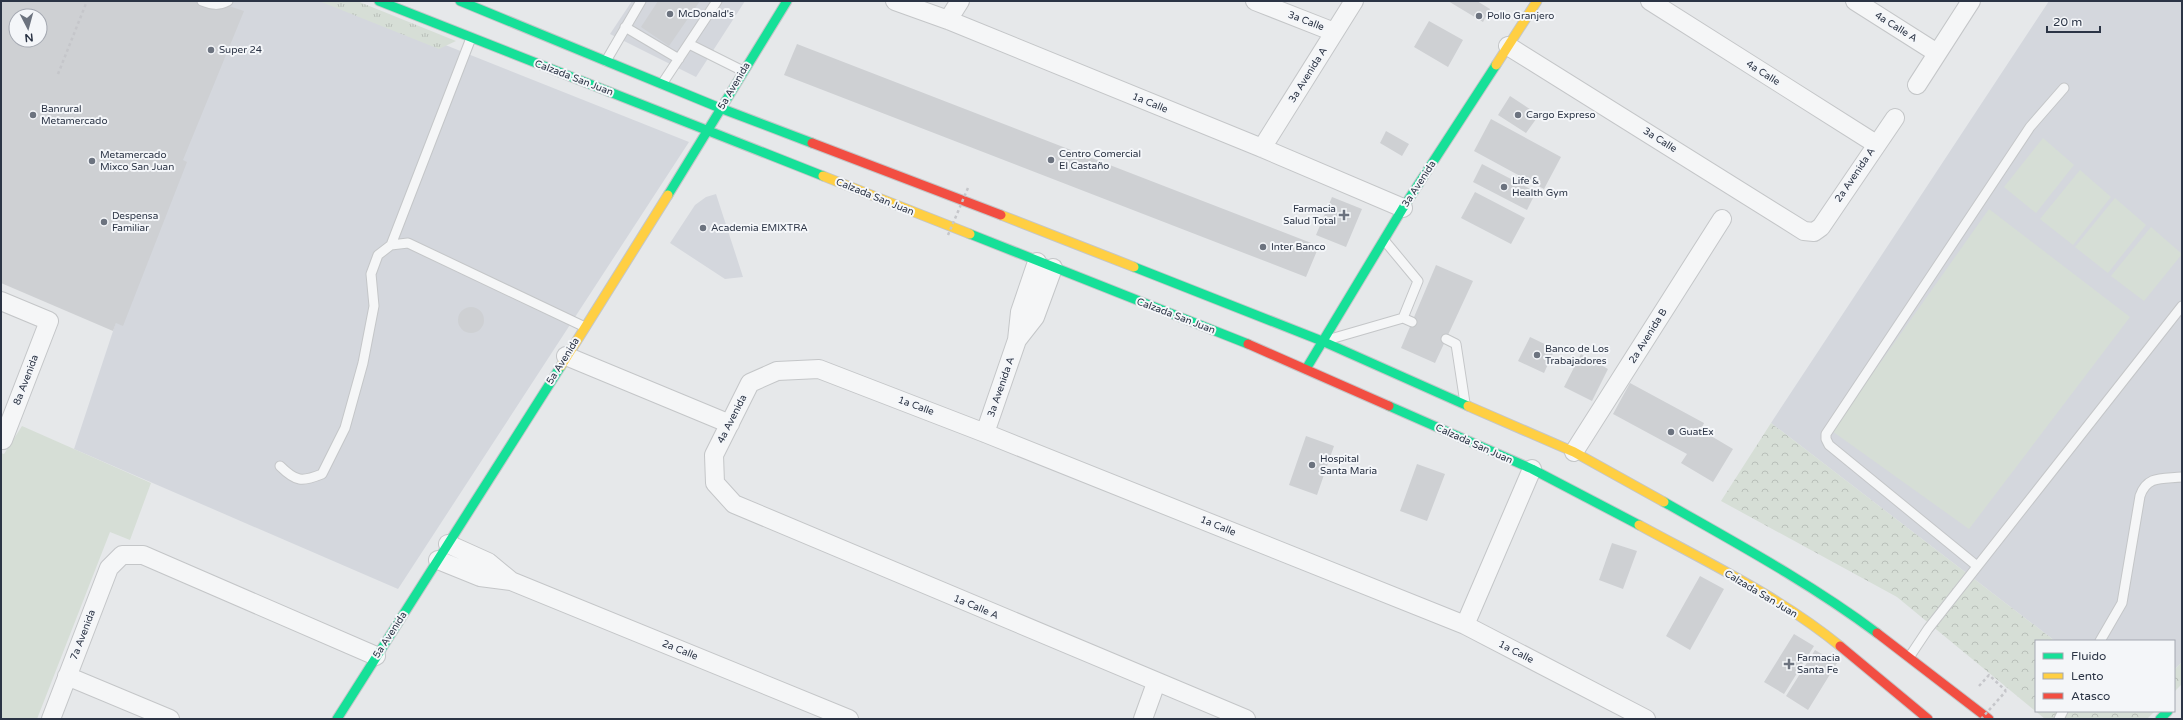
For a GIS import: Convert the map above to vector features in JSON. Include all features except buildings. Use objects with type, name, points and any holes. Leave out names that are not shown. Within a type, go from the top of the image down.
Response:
[{"type":"main road","name":"Calzada San Juan","points":[[379,1],[1246,343],[1532,469],[1629,519],[1764,594],[1824,633],[1928,719]]},
{"type":"main road","points":[[460,1],[720,108],[1058,237],[1322,341],[1574,452],[1763,558],[1853,615],[1910,656],[1989,719]]},
{"type":"main road","name":"5a Avenida","points":[[337,719],[709,131],[720,108],[787,1]]},
{"type":"main road","name":"3a Avenida","points":[[1306,369],[1403,208],[1537,1]]},
{"type":"street","name":"1a Calle","points":[[895,1],[948,20],[1262,148],[1403,208]]},
{"type":"street","points":[[948,20],[960,1]]},
{"type":"street","name":"3a Calle","points":[[1255,1],[1334,32]]},
{"type":"street","name":"3a Avenida A","points":[[1262,148],[1354,1]]},
{"type":"street","name":"4a Calle","points":[[1650,1],[1876,144]]},
{"type":"street","name":"4a Calle A","points":[[1855,1],[1937,53]]},
{"type":"street","points":[[1917,85],[1971,1]]},
{"type":"street","name":"3a Calle","points":[[1508,46],[1804,231],[1814,232]]},
{"type":"street","name":"2a Avenida A","points":[[1814,232],[1821,227],[1895,118]]},
{"type":"street","name":"2a Avenida B","points":[[1574,452],[1722,219]]},
{"type":"street","name":"3a Avenida A","points":[[985,433],[1017,340],[1020,312],[1045,265]]},
{"type":"street","name":"8a Avenida","points":[[1,301],[49,321],[2,440]]},
{"type":"street","points":[[566,356],[730,424]]},
{"type":"street","name":"1a Calle","points":[[777,371],[818,369],[985,433],[1464,625],[1646,719]]},
{"type":"street","name":"4a Avenida","points":[[715,483],[714,455],[750,383],[777,371]]},
{"type":"street","points":[[1464,625],[1532,469]]},
{"type":"street","name":"1a Calle A","points":[[715,483],[734,504],[1156,683],[1246,719]]},
{"type":"street","name":"2a Calle","points":[[448,544],[488,562],[511,581]]},
{"type":"street","name":"7a Avenida","points":[[51,719],[109,568],[122,554],[144,555],[376,656]]},
{"type":"street","name":"2a Calle","points":[[438,560],[480,577],[511,581],[849,719]]},
{"type":"street","points":[[68,676],[170,719]]},
{"type":"street","points":[[1143,719],[1156,683]]},
{"type":"lane","points":[[202,1],[214,5],[220,5],[228,1]]},
{"type":"lane","points":[[606,61],[641,1]]},
{"type":"lane","points":[[662,84],[717,1]]},
{"type":"lane","points":[[625,27],[679,58]]},
{"type":"lane","points":[[391,245],[471,37]]},
{"type":"lane","points":[[689,44],[743,71]]},
{"type":"lane","points":[[1978,566],[1830,446],[1826,439],[1826,434],[2030,127],[2064,88]]},
{"type":"lane","points":[[1384,240],[1418,281],[1403,318]]},
{"type":"lane","points":[[280,466],[291,478],[306,480],[322,474],[345,428],[363,363],[374,306],[371,274],[378,255],[391,245],[408,243],[585,327]]},
{"type":"lane","points":[[1910,656],[1928,629],[2182,306]]},
{"type":"lane","points":[[1322,341],[1403,318],[1412,322]]},
{"type":"lane","points":[[1446,339],[1456,344],[1465,404]]},
{"type":"lane","points":[[2101,640],[2122,603],[2143,486],[2151,480],[2182,477]]},
{"type":"path","points":[[58,74],[87,1]]},
{"type":"path","points":[[948,235],[968,188]]},
{"type":"path","points":[[1981,719],[2006,691],[1989,676]]},
{"type":"shaded area","points":[[1,1],[335,1],[689,142],[398,589],[74,449],[117,319],[18,48],[48,48],[48,8],[8,8],[8,20]]},
{"type":"shaded area","points":[[632,1],[745,1],[696,77],[610,34]]},
{"type":"shaded area","points":[[2049,1],[2182,1],[2182,662],[2175,669],[2175,640],[2054,640],[1771,423]]},
{"type":"shaded area","name":"Academia EMIXTRA","points":[[716,194],[743,277],[725,279],[670,243],[695,205],[706,197]]},
{"type":"green space","points":[[319,1],[357,1],[456,41],[439,49]]},
{"type":"green space","points":[[2043,138],[2074,165],[2036,213],[2004,187]]},
{"type":"green space","points":[[2080,170],[2111,197],[2073,245],[2040,219]]},
{"type":"green space","points":[[2115,198],[2146,225],[2108,273],[2075,247]]},
{"type":"green space","points":[[1989,209],[2130,317],[1969,529],[1832,431]]},
{"type":"green space","points":[[2151,227],[2182,254],[2144,301],[2111,276]]},
{"type":"green space","points":[[1771,423],[2054,640],[2035,640],[2035,711],[1897,597],[1721,501]]},
{"type":"green space","points":[[22,426],[151,483],[130,540],[110,532],[37,719],[1,719],[1,453],[4,454]]},
{"type":"green space","points":[[2182,662],[2182,684],[2175,691],[2175,669]]},
{"type":"green space","points":[[2037,712],[2154,712],[2147,719],[2045,719]]},
{"type":"traffic: fast","points":[[379,1],[823,176]]},
{"type":"traffic: fast","points":[[460,1],[720,108],[812,143]]},
{"type":"traffic: fast","points":[[668,195],[787,1]]},
{"type":"traffic: fast","points":[[1306,369],[1403,208],[1496,65]]},
{"type":"traffic: fast","points":[[970,234],[1248,344]]},
{"type":"traffic: fast","points":[[1134,267],[1322,341],[1468,406]]},
{"type":"traffic: fast","points":[[337,719],[561,366]]},
{"type":"traffic: fast","points":[[1389,406],[1532,469],[1639,525]]},
{"type":"traffic: fast","points":[[1664,502],[1799,580],[1877,633]]},
{"type":"traffic: fast","points":[[2160,719],[2167,712]]},
{"type":"traffic: slow","points":[[1496,65],[1537,1]]},
{"type":"traffic: slow","points":[[823,176],[970,234]]},
{"type":"traffic: slow","points":[[561,366],[668,195]]},
{"type":"traffic: slow","points":[[1001,215],[1134,267]]},
{"type":"traffic: slow","points":[[1468,406],[1574,452],[1664,502]]},
{"type":"traffic: slow","points":[[1639,525],[1768,596],[1817,628],[1840,646]]},
{"type":"traffic: jam","points":[[812,143],[1001,215]]},
{"type":"traffic: jam","points":[[1248,344],[1389,406]]},
{"type":"traffic: jam","points":[[1877,633],[1989,719]]},
{"type":"traffic: jam","points":[[1840,646],[1928,719]]},
{"type":"place","name":"McDonald's","points":[[670,14]]},
{"type":"place","name":"Pollo Granjero","points":[[1479,16]]},
{"type":"place","name":"Super 24","points":[[211,50]]},
{"type":"place","name":"Banrural Metamercado","points":[[33,115]]},
{"type":"place","name":"Cargo Expreso","points":[[1518,115]]},
{"type":"place","name":"Centro Comercial El Castaño","points":[[1051,160]]},
{"type":"place","name":"Metamercado Mixco San Juan","points":[[92,161]]},
{"type":"place","name":"Life & Health Gym","points":[[1504,187]]},
{"type":"place","name":"Farmacia Salud Total","points":[[1344,215]]},
{"type":"place","name":"Despensa Familiar","points":[[104,222]]},
{"type":"place","name":"Academia EMIXTRA","points":[[703,228]]},
{"type":"place","name":"Inter Banco","points":[[1263,247]]},
{"type":"place","name":"Banco de Los Trabajadores","points":[[1537,355]]},
{"type":"place","name":"GuatEx","points":[[1671,432]]},
{"type":"place","name":"Hospital Santa Maria","points":[[1312,465]]},
{"type":"place","name":"Farmacia Santa Fe","points":[[1789,664]]}]
